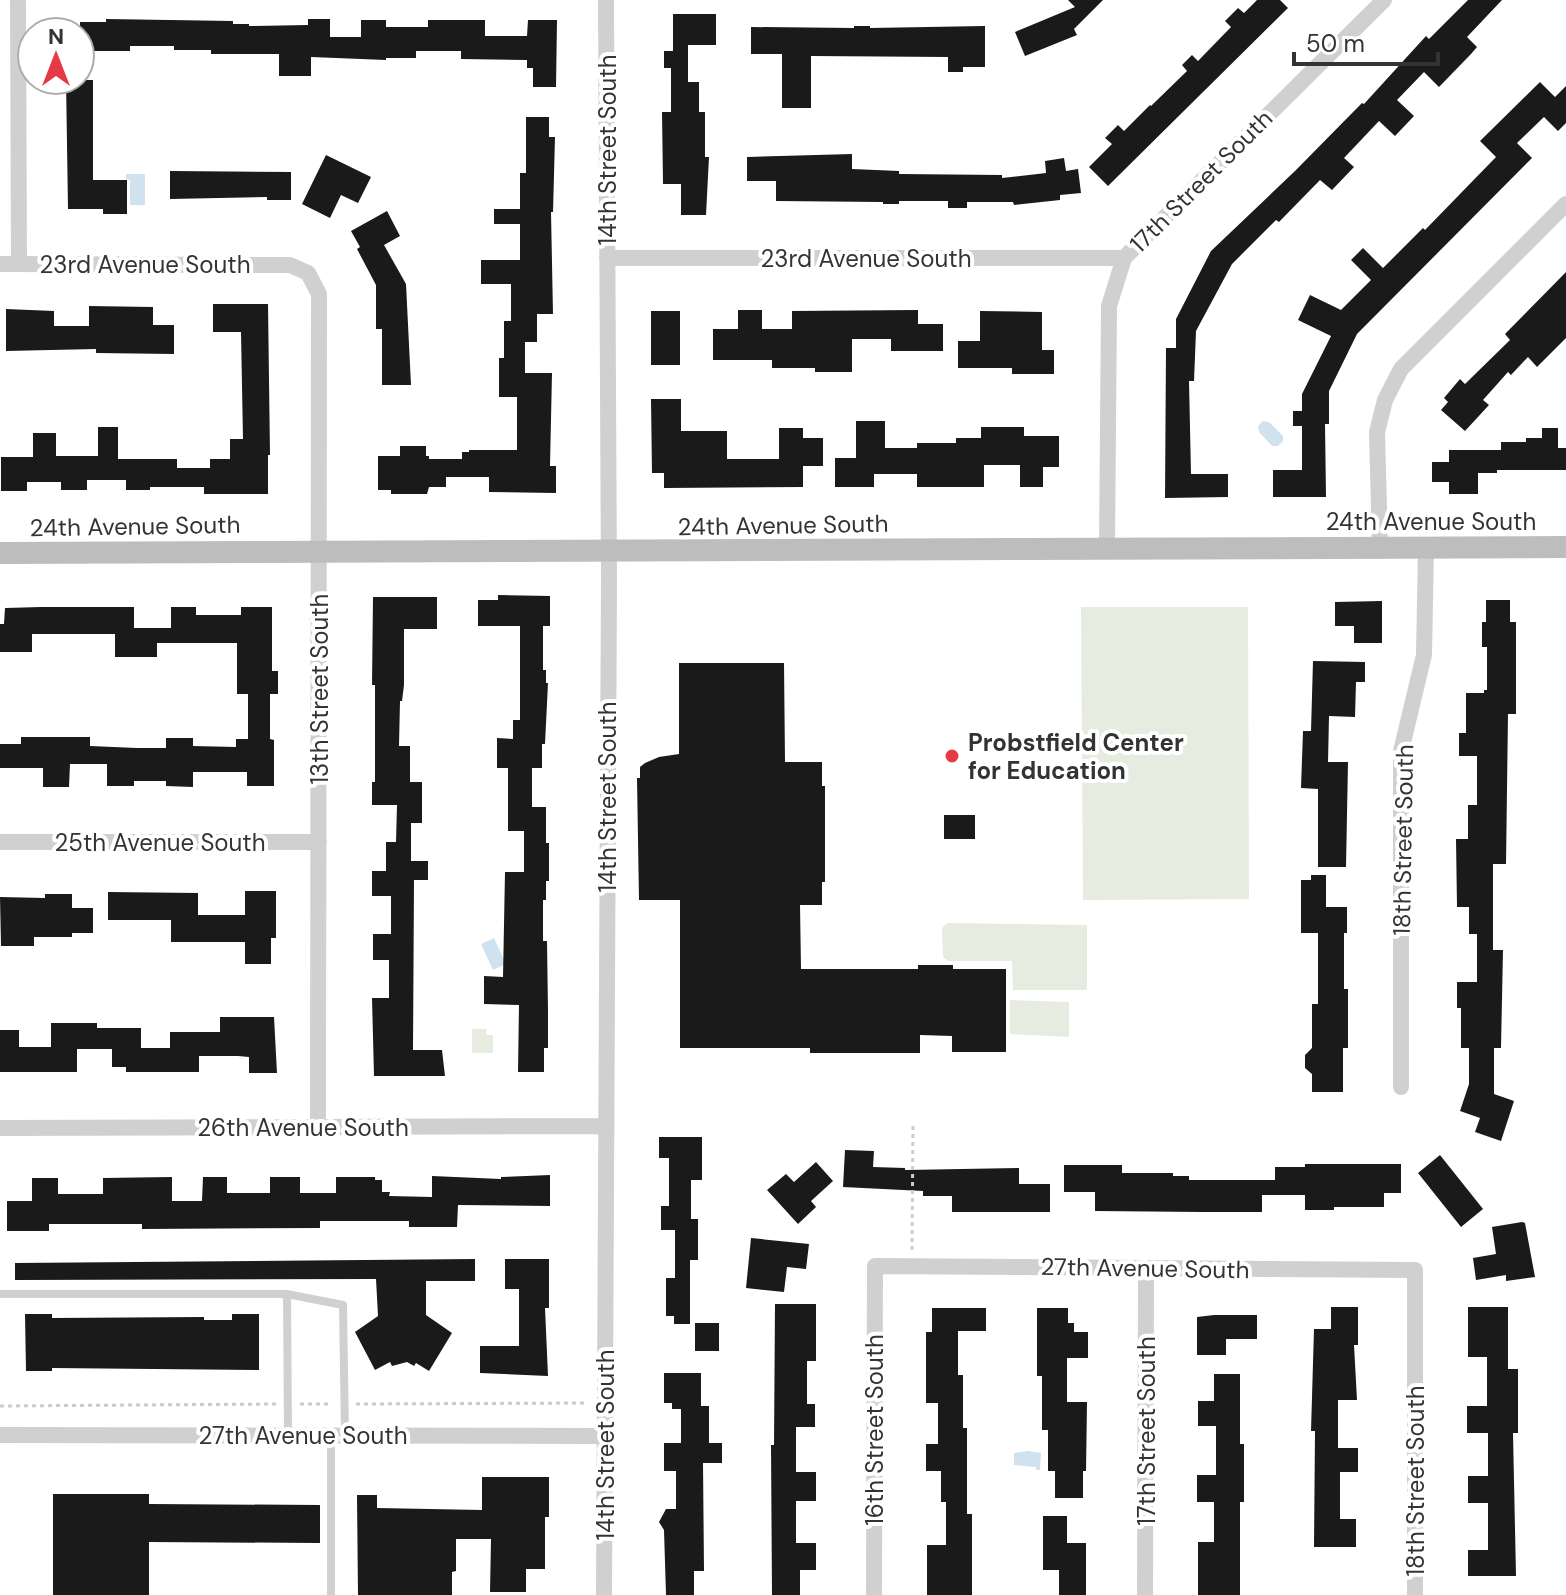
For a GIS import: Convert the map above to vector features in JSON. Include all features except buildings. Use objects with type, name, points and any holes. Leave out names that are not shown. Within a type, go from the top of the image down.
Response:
[{"type":"street","points":[[18,0],[19,264]]},
{"type":"street","name":"14th Street South","points":[[604,1595],[609,552],[606,0]]},
{"type":"street","name":"17th Street South","points":[[1107,548],[1109,306],[1124,258],[1384,0]]},
{"type":"street","points":[[1380,547],[1377,432],[1385,400],[1401,369],[1566,204]]},
{"type":"street","name":"23rd Avenue South","points":[[607,258],[1124,258]]},
{"type":"street","name":"23rd Avenue South","points":[[0,264],[290,265]]},
{"type":"street","name":"13th Street South","points":[[290,265],[308,273],[319,294],[318,1127]]},
{"type":"street","name":"18th Street South","points":[[1401,1087],[1401,751],[1424,655],[1426,547]]},
{"type":"street","name":"24th Avenue South","points":[[0,553],[1566,547]]},
{"type":"street","name":"25th Avenue South","points":[[0,842],[319,842]]},
{"type":"street","name":"26th Avenue South","points":[[0,1128],[606,1126]]},
{"type":"street","name":"27th Avenue South","points":[[875,1266],[1415,1270]]},
{"type":"street","name":"16th Street South","points":[[874,1595],[875,1266]]},
{"type":"street","name":"17th Street South","points":[[1145,1595],[1146,1268]]},
{"type":"street","name":"18th Street South","points":[[1415,1270],[1415,1595]]},
{"type":"street","name":"27th Avenue South","points":[[0,1435],[605,1436]]},
{"type":"lane","points":[[0,1294],[287,1294],[343,1305],[331,1595]]},
{"type":"lane","points":[[287,1294],[288,1435]]},
{"type":"path","points":[[912,1266],[913,1122]]},
{"type":"shaded area","points":[[1081,607],[1248,607],[1249,899],[1083,900]]},
{"type":"shaded area","points":[[947,923],[1087,925],[1087,990],[1013,990],[1012,961],[948,961],[943,957],[942,928]]},
{"type":"shaded area","points":[[1010,1000],[1069,1002],[1069,1037],[1010,1034]]},
{"type":"shaded area","points":[[472,1029],[486,1029],[486,1035],[493,1035],[493,1053],[472,1053]]},
{"type":"water","points":[[126,174],[145,174],[145,205],[130,205],[130,180],[126,179]]},
{"type":"water","points":[[1263,421],[1269,422],[1283,436],[1278,446],[1272,446],[1259,432],[1258,426]]},
{"type":"water","points":[[494,938],[506,964],[493,970],[481,944]]},
{"type":"water","points":[[1014,1453],[1041,1453],[1040,1470],[1014,1465]]},
{"type":"place","name":"Probstfield Center for Education","points":[[952,756]]}]
